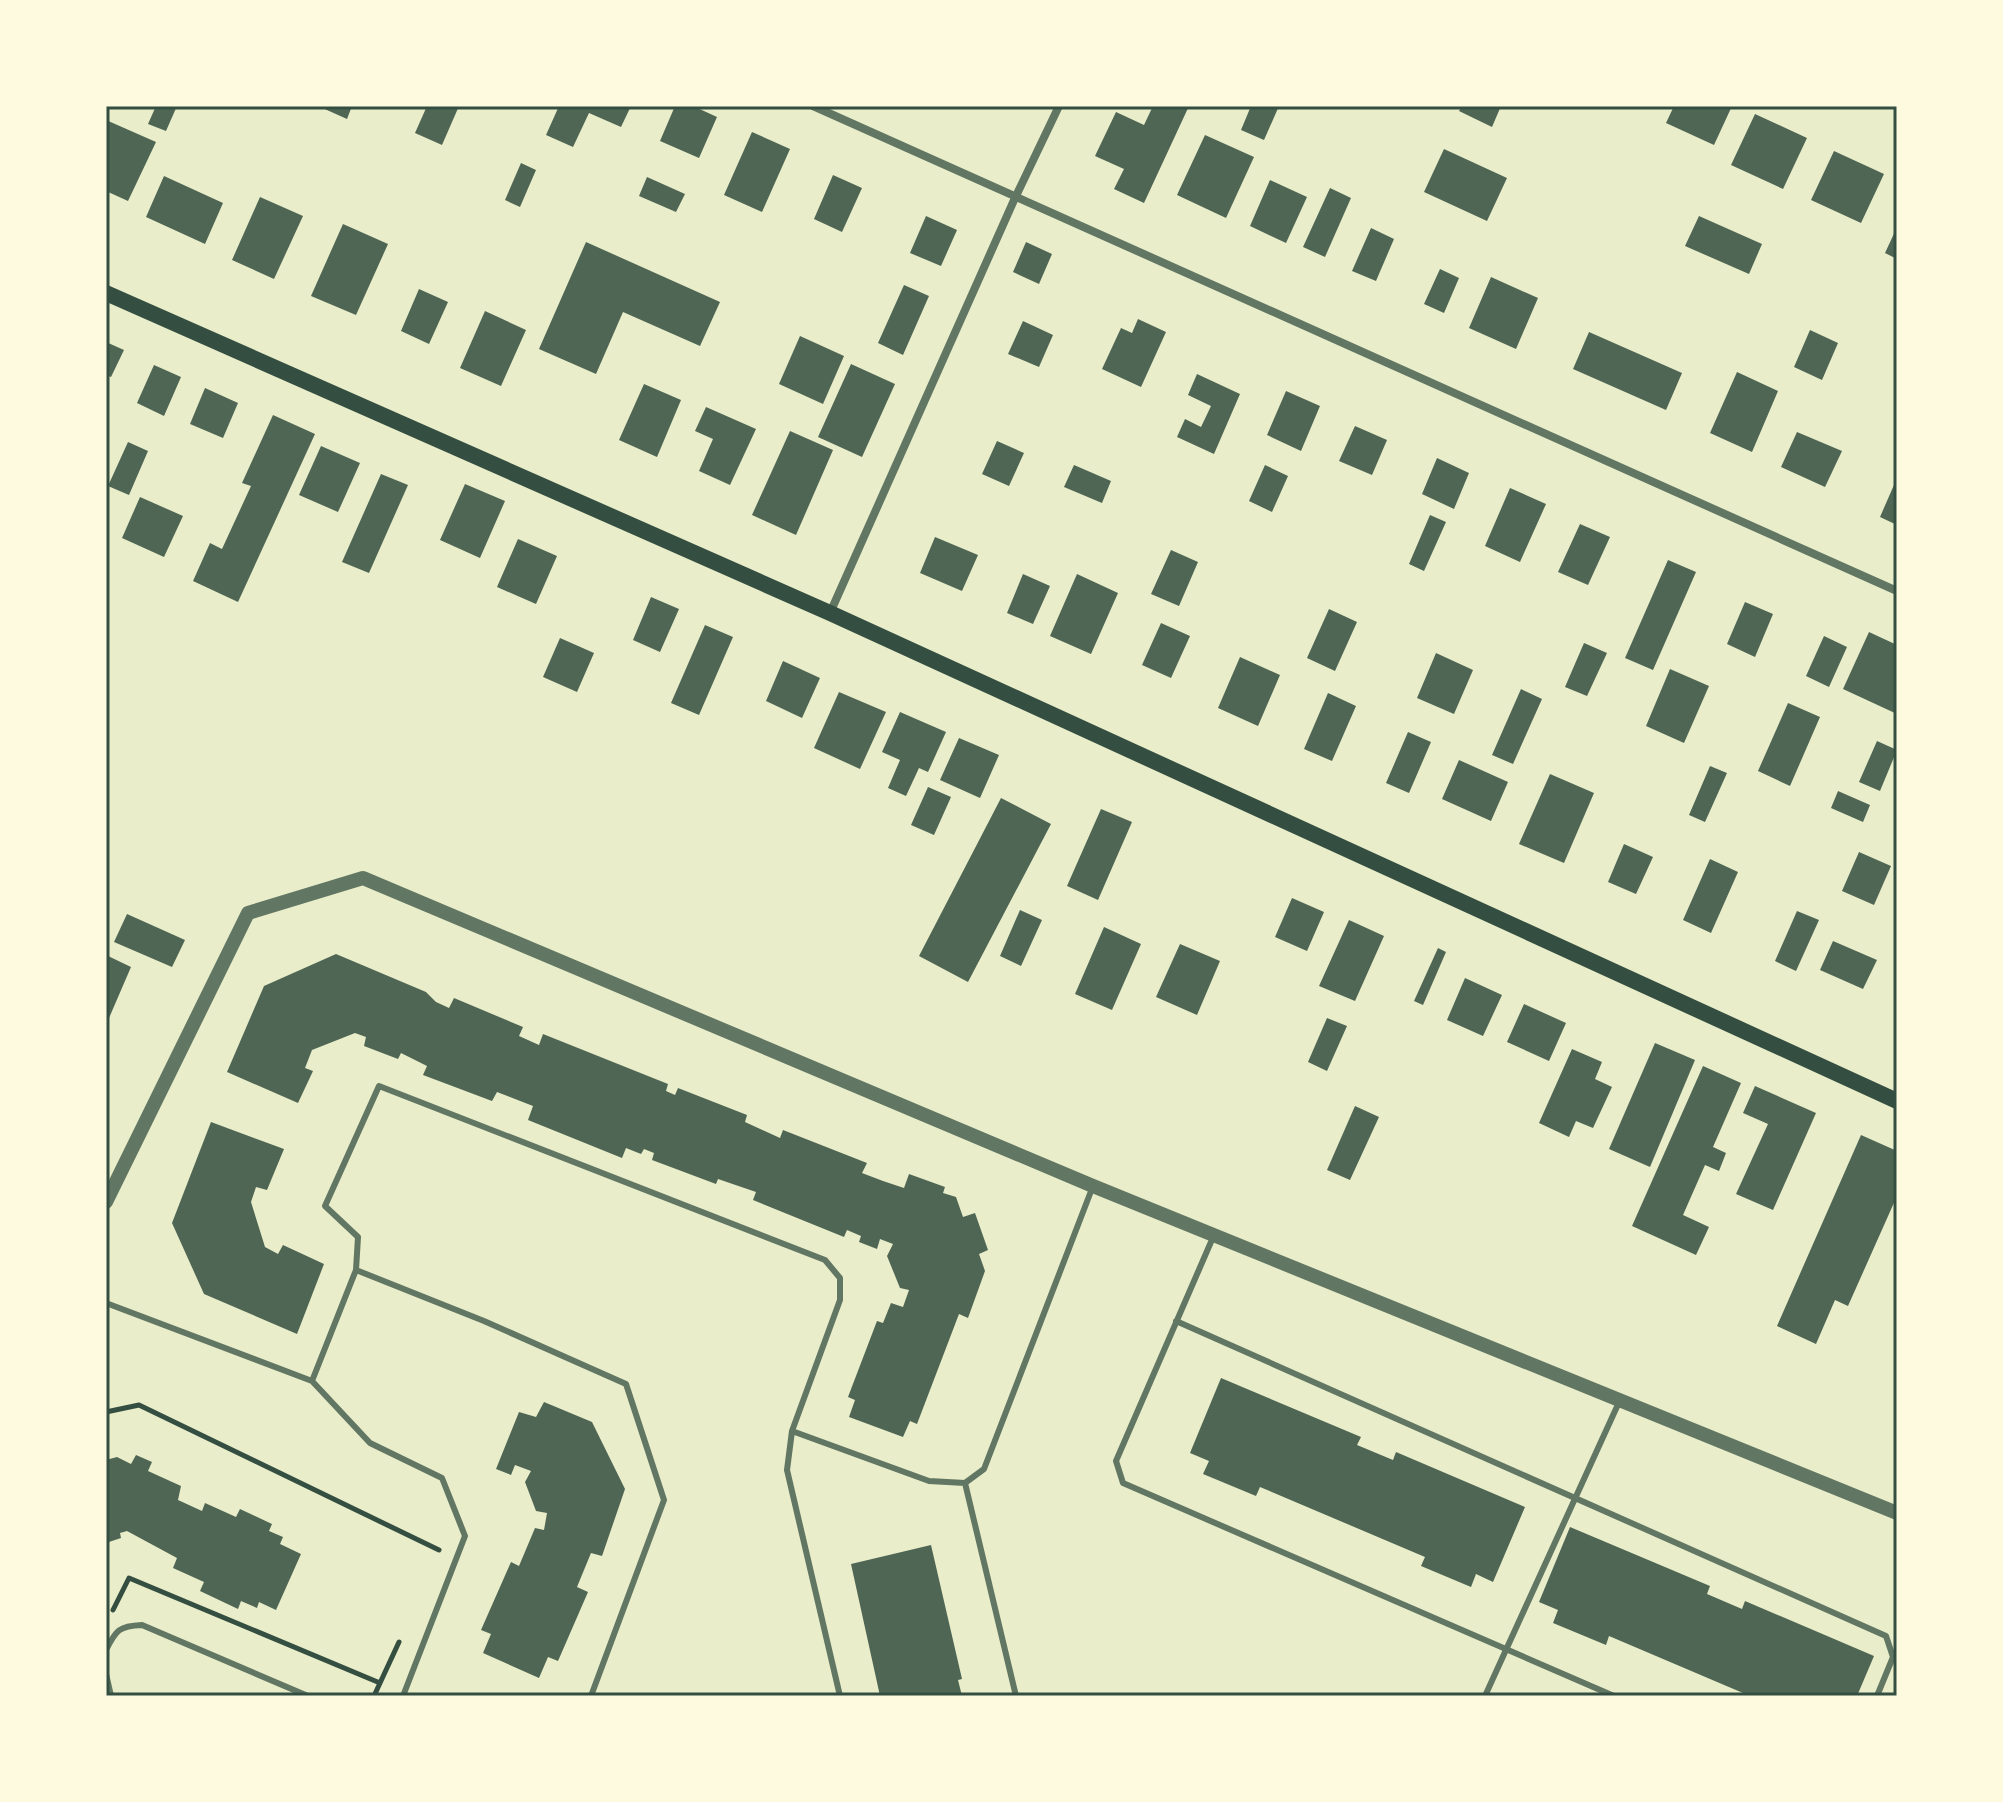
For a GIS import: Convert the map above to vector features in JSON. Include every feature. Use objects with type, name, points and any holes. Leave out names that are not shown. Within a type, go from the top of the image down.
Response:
[{"type":"main road","points":[[106,293],[830,613],[1897,1101]]},
{"type":"street","points":[[813,106],[1897,591]]},
{"type":"street","points":[[830,613],[1059,106]]},
{"type":"street","points":[[106,1202],[248,913],[363,878],[1093,1186],[1897,1513]]},
{"type":"lane","points":[[312,1381],[356,1270],[358,1237],[325,1206],[379,1086],[825,1260],[840,1278],[840,1300],[792,1431],[787,1470],[840,1696]]},
{"type":"lane","points":[[792,1431],[929,1481],[965,1483],[984,1469],[1093,1186]]},
{"type":"lane","points":[[1214,1235],[1116,1461],[1123,1483],[1614,1696]]},
{"type":"lane","points":[[356,1270],[484,1321],[626,1384],[664,1500],[591,1696]]},
{"type":"lane","points":[[106,1303],[312,1381],[370,1443],[442,1478],[465,1536],[403,1696]]},
{"type":"lane","points":[[1176,1321],[1886,1636],[1893,1657],[1877,1696]]},
{"type":"lane","points":[[1485,1696],[1620,1400]]},
{"type":"lane","points":[[965,1483],[1016,1696]]},
{"type":"lane","points":[[106,1650],[115,1632],[128,1626],[142,1625],[308,1696]]},
{"type":"lane","points":[[106,1674],[111,1696]]},
{"type":"path","points":[[106,1412],[139,1405],[440,1550],[434,1563]]},
{"type":"path","points":[[112,1613],[129,1578],[380,1683]]},
{"type":"path","points":[[374,1696],[404,1630]]},
{"type":"building","points":[[156,106],[177,106],[166,131],[148,124]]},
{"type":"building","points":[[318,106],[352,106],[347,119]]},
{"type":"building","points":[[427,106],[459,106],[442,145],[415,133]]},
{"type":"building","points":[[559,106],[631,106],[621,127],[589,113],[573,147],[546,135]]},
{"type":"building","points":[[675,106],[693,106],[717,117],[699,158],[660,141]]},
{"type":"building","points":[[1153,106],[1189,106],[1144,203],[1114,189],[1124,169],[1095,156],[1116,112],[1144,125]]},
{"type":"building","points":[[1251,106],[1279,106],[1264,140],[1241,130]]},
{"type":"building","points":[[1462,106],[1501,106],[1492,127],[1459,111]]},
{"type":"building","points":[[1674,106],[1732,106],[1714,145],[1666,123]]},
{"type":"building","points":[[1755,114],[1807,138],[1783,189],[1731,165]]},
{"type":"building","points":[[106,120],[156,142],[128,201],[106,191]]},
{"type":"building","points":[[752,132],[790,149],[762,212],[724,195]]},
{"type":"building","points":[[1205,135],[1254,157],[1226,218],[1177,195]]},
{"type":"building","points":[[1444,149],[1507,178],[1487,221],[1424,192]]},
{"type":"building","points":[[1834,151],[1884,174],[1861,223],[1811,200]]},
{"type":"building","points":[[521,163],[536,170],[520,207],[505,200]]},
{"type":"building","points":[[833,175],[862,188],[842,232],[814,219]]},
{"type":"building","points":[[164,176],[223,203],[205,244],[146,217]]},
{"type":"building","points":[[647,177],[685,194],[676,212],[639,196]]},
{"type":"building","points":[[1270,180],[1307,197],[1286,243],[1250,226]]},
{"type":"building","points":[[1330,188],[1351,198],[1325,257],[1303,247]]},
{"type":"building","points":[[260,197],[303,216],[274,279],[232,260]]},
{"type":"building","points":[[926,216],[957,230],[941,266],[910,253]]},
{"type":"building","points":[[1699,216],[1762,244],[1749,274],[1685,246]]},
{"type":"building","points":[[343,224],[388,244],[356,315],[311,296]]},
{"type":"building","points":[[1897,227],[1897,259],[1885,253]]},
{"type":"building","points":[[1371,228],[1394,239],[1376,281],[1352,271]]},
{"type":"building","points":[[586,242],[720,302],[700,346],[623,312],[596,374],[539,349]]},
{"type":"building","points":[[1026,242],[1052,254],[1039,284],[1013,272]]},
{"type":"building","points":[[1440,269],[1459,278],[1444,313],[1424,304]]},
{"type":"building","points":[[1491,277],[1538,298],[1516,349],[1469,328]]},
{"type":"building","points":[[904,285],[929,296],[903,355],[878,343]]},
{"type":"building","points":[[419,289],[448,302],[429,344],[401,331]]},
{"type":"building","points":[[485,311],[526,330],[501,386],[460,368]]},
{"type":"building","points":[[1138,319],[1166,332],[1141,387],[1102,369],[1121,328],[1132,333]]},
{"type":"building","points":[[1023,321],[1053,335],[1039,367],[1008,354]]},
{"type":"building","points":[[1810,330],[1838,343],[1822,380],[1794,367]]},
{"type":"building","points":[[1589,332],[1682,373],[1666,410],[1573,369]]},
{"type":"building","points":[[800,336],[844,356],[823,404],[779,384]]},
{"type":"building","points":[[106,342],[124,350],[111,377],[106,375]]},
{"type":"building","points":[[851,364],[895,384],[862,457],[818,437]]},
{"type":"building","points":[[154,365],[181,377],[164,416],[137,403]]},
{"type":"building","points":[[1737,372],[1778,391],[1752,452],[1710,433]]},
{"type":"building","points":[[1197,374],[1240,394],[1214,454],[1177,437],[1185,419],[1201,427],[1211,406],[1188,395]]},
{"type":"building","points":[[644,384],[681,400],[657,457],[619,440]]},
{"type":"building","points":[[205,388],[238,403],[223,438],[190,424]]},
{"type":"building","points":[[1286,391],[1320,406],[1301,451],[1267,435]]},
{"type":"building","points":[[706,407],[756,429],[730,485],[699,471],[713,439],[695,431]]},
{"type":"building","points":[[273,415],[315,434],[238,602],[193,581],[210,543],[222,549],[251,486],[242,483]]},
{"type":"building","points":[[1355,426],[1387,440],[1372,475],[1339,461]]},
{"type":"building","points":[[790,431],[833,450],[796,535],[752,515]]},
{"type":"building","points":[[1797,432],[1842,451],[1825,487],[1781,467]]},
{"type":"building","points":[[997,441],[1024,453],[1009,486],[982,474]]},
{"type":"building","points":[[128,442],[148,451],[129,495],[108,486]]},
{"type":"building","points":[[321,446],[360,463],[338,512],[299,495]]},
{"type":"building","points":[[1437,458],[1469,473],[1454,509],[1422,494]]},
{"type":"building","points":[[1074,465],[1111,481],[1102,503],[1064,487]]},
{"type":"building","points":[[1265,465],[1288,476],[1272,512],[1249,501]]},
{"type":"building","points":[[381,474],[408,485],[369,573],[342,562]]},
{"type":"building","points":[[1897,478],[1897,525],[1880,517]]},
{"type":"building","points":[[465,484],[505,501],[480,558],[440,540]]},
{"type":"building","points":[[1510,488],[1546,504],[1520,562],[1485,546]]},
{"type":"building","points":[[140,497],[183,516],[164,557],[122,538]]},
{"type":"building","points":[[1430,515],[1446,522],[1424,571],[1409,564]]},
{"type":"building","points":[[1580,524],[1610,537],[1588,585],[1558,572]]},
{"type":"building","points":[[935,537],[978,555],[962,591],[920,573]]},
{"type":"building","points":[[518,539],[557,556],[536,604],[497,587]]},
{"type":"building","points":[[1171,550],[1198,562],[1179,606],[1151,594]]},
{"type":"building","points":[[1668,560],[1696,572],[1653,670],[1625,658]]},
{"type":"building","points":[[1023,574],[1050,586],[1033,624],[1007,613]]},
{"type":"building","points":[[1077,574],[1118,593],[1091,654],[1050,636]]},
{"type":"building","points":[[651,597],[679,609],[660,652],[633,640]]},
{"type":"building","points":[[1745,602],[1773,614],[1755,657],[1727,644]]},
{"type":"building","points":[[1329,609],[1357,622],[1335,671],[1307,658]]},
{"type":"building","points":[[1161,623],[1190,636],[1171,678],[1142,665]]},
{"type":"building","points":[[705,625],[733,637],[699,715],[671,703]]},
{"type":"building","points":[[1869,632],[1897,645],[1897,714],[1843,689]]},
{"type":"building","points":[[1824,636],[1847,647],[1829,687],[1806,676]]},
{"type":"building","points":[[560,638],[594,653],[577,692],[543,677]]},
{"type":"building","points":[[1584,643],[1607,653],[1587,696],[1565,687]]},
{"type":"building","points":[[1436,653],[1473,670],[1454,714],[1417,698]]},
{"type":"building","points":[[1240,657],[1280,675],[1258,726],[1218,708]]},
{"type":"building","points":[[783,661],[820,678],[802,718],[766,701]]},
{"type":"building","points":[[1670,669],[1709,686],[1684,743],[1646,726]]},
{"type":"building","points":[[1521,689],[1542,699],[1513,764],[1492,755]]},
{"type":"building","points":[[839,692],[886,712],[860,769],[814,748]]},
{"type":"building","points":[[1328,693],[1356,706],[1332,761],[1304,749]]},
{"type":"building","points":[[1788,703],[1820,717],[1790,786],[1758,771]]},
{"type":"building","points":[[900,712],[946,732],[928,772],[919,768],[906,796],[888,788],[900,760],[882,752]]},
{"type":"building","points":[[1408,732],[1431,742],[1409,793],[1386,783]]},
{"type":"building","points":[[959,738],[999,755],[980,798],[940,780]]},
{"type":"building","points":[[1877,741],[1897,750],[1880,791],[1859,782]]},
{"type":"building","points":[[1459,760],[1508,782],[1491,821],[1442,799]]},
{"type":"building","points":[[1710,766],[1727,773],[1705,822],[1689,815]]},
{"type":"building","points":[[1550,774],[1594,793],[1564,863],[1519,844]]},
{"type":"building","points":[[928,787],[951,797],[934,835],[911,825]]},
{"type":"building","points":[[1838,791],[1870,805],[1863,822],[1831,808]]},
{"type":"building","points":[[1001,798],[1051,824],[968,982],[919,956]]},
{"type":"building","points":[[1101,809],[1132,822],[1098,900],[1067,886]]},
{"type":"building","points":[[1624,844],[1653,857],[1636,894],[1608,882]]},
{"type":"building","points":[[1859,852],[1891,866],[1874,905],[1842,891]]},
{"type":"building","points":[[1710,859],[1738,872],[1711,933],[1683,920]]},
{"type":"building","points":[[1292,898],[1324,912],[1307,951],[1275,937]]},
{"type":"building","points":[[1020,910],[1042,920],[1021,966],[1000,956]]},
{"type":"building","points":[[1797,911],[1819,920],[1796,971],[1775,961]]},
{"type":"building","points":[[127,914],[185,940],[172,967],[114,942]]},
{"type":"building","points":[[1349,920],[1384,936],[1355,1001],[1319,986]]},
{"type":"building","points":[[1104,927],[1141,944],[1112,1010],[1075,994]]},
{"type":"building","points":[[1833,941],[1877,960],[1863,989],[1820,970]]},
{"type":"building","points":[[1180,944],[1220,961],[1197,1015],[1156,997]]},
{"type":"building","points":[[1438,948],[1446,952],[1423,1005],[1414,1001]]},
{"type":"building","points":[[336,954],[426,992],[436,1002],[449,1008],[454,998],[523,1027],[519,1036],[539,1045],[543,1034],[668,1084],[666,1091],[675,1095],[678,1088],[747,1115],[745,1122],[780,1138],[783,1130],[867,1163],[862,1173],[904,1188],[909,1174],[945,1187],[943,1193],[956,1197],[963,1217],[975,1213],[988,1250],[979,1254],[985,1271],[968,1318],[959,1314],[917,1424],[910,1421],[903,1437],[849,1417],[855,1400],[848,1397],[877,1321],[883,1323],[891,1303],[903,1307],[909,1290],[900,1288],[887,1256],[893,1244],[880,1239],[877,1249],[859,1242],[861,1236],[847,1230],[844,1237],[753,1200],[756,1192],[718,1179],[716,1184],[652,1160],[654,1153],[644,1149],[641,1154],[626,1148],[622,1158],[528,1120],[533,1106],[497,1092],[492,1101],[423,1075],[427,1066],[401,1053],[398,1059],[364,1046],[366,1037],[355,1033],[312,1050],[305,1068],[313,1071],[298,1103],[227,1072],[264,986]]},
{"type":"building","points":[[106,955],[131,967],[106,1025]]},
{"type":"building","points":[[1465,978],[1502,995],[1483,1036],[1447,1020]]},
{"type":"building","points":[[1524,1004],[1566,1023],[1549,1061],[1507,1042]]},
{"type":"building","points":[[1327,1018],[1347,1026],[1327,1071],[1308,1062]]},
{"type":"building","points":[[1655,1043],[1695,1060],[1650,1167],[1609,1149]]},
{"type":"building","points":[[1572,1049],[1602,1062],[1595,1079],[1612,1087],[1593,1128],[1576,1121],[1569,1137],[1539,1123]]},
{"type":"building","points":[[1703,1066],[1741,1083],[1713,1147],[1726,1153],[1719,1171],[1705,1165],[1683,1215],[1709,1227],[1696,1255],[1632,1226]]},
{"type":"building","points":[[1755,1086],[1816,1113],[1773,1210],[1736,1194],[1768,1124],[1743,1113]]},
{"type":"building","points":[[1355,1106],[1379,1117],[1350,1180],[1327,1170]]},
{"type":"building","points":[[211,1122],[284,1149],[267,1190],[256,1187],[251,1202],[265,1247],[278,1254],[283,1245],[324,1264],[297,1334],[204,1294],[172,1223]]},
{"type":"building","points":[[1861,1135],[1897,1151],[1897,1196],[1848,1306],[1835,1300],[1816,1344],[1777,1326]]},
{"type":"building","points":[[1221,1378],[1361,1437],[1357,1445],[1393,1460],[1396,1452],[1525,1507],[1493,1582],[1476,1574],[1471,1587],[1421,1566],[1425,1557],[1260,1487],[1256,1496],[1203,1474],[1209,1461],[1190,1453]]},
{"type":"building","points":[[544,1402],[592,1422],[625,1489],[602,1556],[591,1553],[577,1587],[588,1592],[558,1661],[548,1657],[539,1678],[483,1653],[491,1634],[481,1630],[511,1562],[519,1566],[535,1528],[544,1530],[547,1513],[536,1511],[525,1482],[531,1471],[515,1465],[511,1475],[496,1469],[519,1412],[536,1417]]},
{"type":"building","points":[[136,1455],[152,1462],[148,1471],[181,1486],[178,1500],[202,1511],[205,1503],[236,1517],[240,1509],[272,1524],[269,1531],[283,1537],[280,1544],[301,1554],[276,1610],[259,1602],[257,1608],[241,1601],[238,1609],[200,1591],[204,1582],[173,1568],[177,1558],[127,1531],[120,1533],[121,1538],[106,1543],[106,1460],[117,1457],[131,1464]]},
{"type":"building","points":[[1570,1527],[1710,1586],[1707,1594],[1742,1609],[1745,1601],[1874,1656],[1857,1696],[1750,1696],[1609,1636],[1606,1645],[1553,1623],[1558,1610],[1539,1602]]},
{"type":"building","points":[[931,1545],[962,1679],[958,1680],[962,1696],[899,1696],[898,1693],[880,1696],[851,1564]]}]
